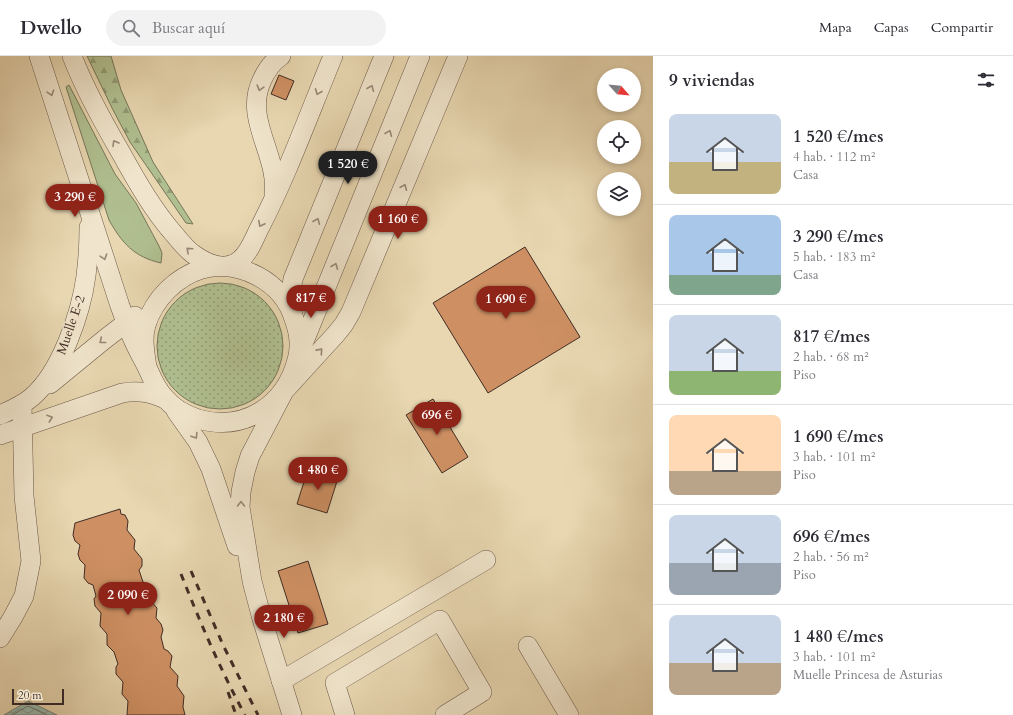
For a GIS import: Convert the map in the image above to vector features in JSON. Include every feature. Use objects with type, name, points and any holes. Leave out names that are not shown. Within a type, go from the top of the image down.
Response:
[{"type":"street","points":[[39,56],[120,306],[132,337],[154,384],[190,428],[198,442],[211,469],[236,543],[250,570]]},
{"type":"street","points":[[72,56],[110,135],[135,179],[161,219],[193,254],[209,263],[223,267],[240,269],[256,275],[271,284],[283,297],[292,312]]},
{"type":"street","points":[[273,203],[275,187],[274,176],[271,162],[258,124],[256,101],[260,83],[265,73],[271,64],[281,56]]},
{"type":"street","points":[[0,638],[24,596],[31,561],[24,502],[22,426],[26,401],[127,323],[183,277],[202,269],[223,267],[241,260],[247,252],[273,203],[333,56]]},
{"type":"street","points":[[299,354],[298,332],[292,312],[291,290],[293,279],[384,56]]},
{"type":"street","points":[[292,715],[262,619],[250,570],[240,506],[244,478],[250,456],[294,373],[299,354],[420,56]]},
{"type":"street","points":[[0,435],[22,426],[132,391],[149,392],[190,416],[210,422],[231,422],[252,417],[270,406],[336,334],[351,312],[458,56]]},
{"type":"street","name":"Muelle E-2","points":[[0,415],[26,401],[50,377],[60,358],[77,314],[86,277],[89,235],[88,207]]},
{"type":"street","points":[[147,367],[144,346],[146,325],[154,306],[166,291]]},
{"type":"street","points":[[281,681],[486,560]]},
{"type":"street","points":[[345,715],[335,683],[440,620],[482,692],[445,715]]},
{"type":"street","points":[[528,646],[569,715]]},
{"type":"green space","points":[[87,56],[111,56],[121,90],[153,162],[193,224],[186,223],[130,142]]},
{"type":"green space","points":[[69,85],[115,174],[136,203],[159,246],[162,253],[161,263],[136,253],[119,236],[109,220],[66,87]]},
{"type":"green space","points":[[226,283],[250,291],[260,297],[269,306],[278,322],[282,334],[282,358],[278,370],[269,386],[260,395],[244,404],[232,408],[214,409],[190,401],[180,395],[171,386],[162,370],[158,358],[157,340],[165,316],[171,306],[180,297],[196,288],[208,284]]},
{"type":"water","points":[[28,701],[57,715],[4,715]]},
{"type":"building","points":[[279,75],[294,81],[286,100],[271,94]]},
{"type":"building","points":[[525,247],[580,337],[488,393],[433,303]]},
{"type":"building","points":[[433,399],[468,457],[442,473],[406,415]]},
{"type":"building","points":[[308,469],[338,478],[327,513],[297,504]]},
{"type":"building","points":[[120,509],[121,514],[125,515],[128,521],[127,530],[135,540],[134,549],[142,559],[142,566],[139,570],[143,582],[146,583],[150,589],[149,599],[157,608],[156,618],[161,624],[163,630],[161,637],[164,649],[172,656],[170,667],[178,676],[177,686],[184,696],[183,707],[185,715],[127,715],[128,701],[122,694],[123,682],[116,674],[116,667],[118,664],[114,652],[107,645],[107,634],[100,626],[101,613],[95,606],[94,599],[96,596],[93,585],[88,583],[84,578],[85,565],[80,560],[78,554],[80,545],[75,541],[73,535],[75,523]]},
{"type":"building","points":[[308,561],[328,624],[298,633],[278,571]]},
{"type":"railway","points":[[191,571],[223,645],[258,715]]},
{"type":"railway","points":[[181,574],[211,645],[245,715]]},
{"type":"railway","points":[[228,692],[236,715]]}]
